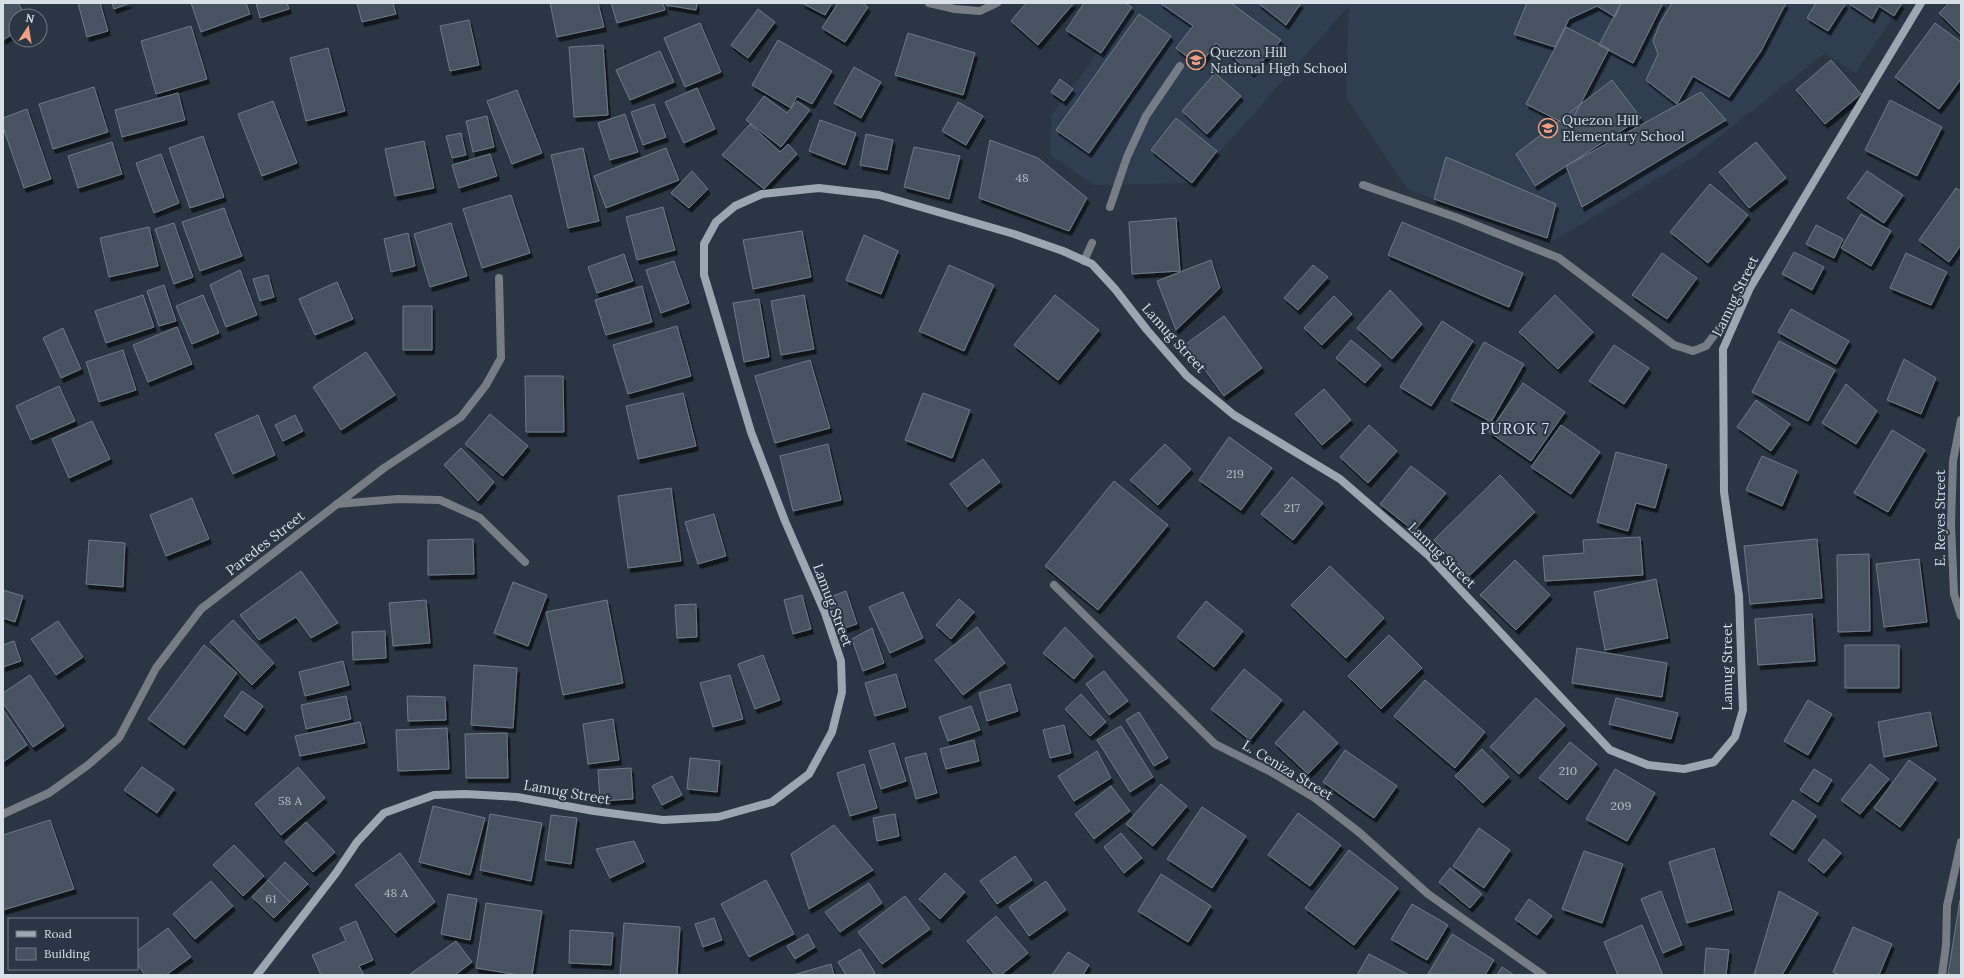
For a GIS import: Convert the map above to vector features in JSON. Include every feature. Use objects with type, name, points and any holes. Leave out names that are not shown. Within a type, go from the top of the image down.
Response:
[{"type":"street","points":[[929,3],[955,9],[980,11],[997,3]]},
{"type":"street","name":"Lamug Street","points":[[257,975],[336,872],[357,842],[384,813],[434,795],[465,794],[518,797],[594,811],[663,820],[718,817],[772,802],[809,774],[832,732],[842,692],[840,661],[825,613],[785,521],[751,432],[704,275],[704,244],[716,222],[735,206],[762,194],[819,188],[879,195],[1014,234],[1063,251],[1092,264],[1115,289],[1147,330],[1187,376],[1234,415],[1340,479],[1429,556],[1610,750],[1648,765],[1684,769],[1714,762],[1735,737],[1742,710],[1739,596],[1724,492],[1723,349],[1750,288],[1921,3]]},
{"type":"street","points":[[1110,207],[1127,157],[1146,116],[1180,66]]},
{"type":"street","points":[[1363,185],[1458,218],[1559,258],[1674,345],[1693,351],[1706,346],[1750,288]]},
{"type":"street","points":[[1084,260],[1092,243]]},
{"type":"street","name":"Paredes Street","points":[[4,811],[49,793],[88,765],[119,738],[156,668],[201,609],[384,468],[462,417],[486,385],[501,358],[499,278]]},
{"type":"street","name":"E. Reyes Street","points":[[1961,420],[1953,461],[1950,524],[1954,594],[1961,616]]},
{"type":"street","points":[[336,504],[398,499],[440,500],[480,518],[526,562]]},
{"type":"street","name":"L. Ceniza Street","points":[[1054,585],[1215,744],[1272,772],[1315,798],[1360,833],[1428,894],[1543,975]]},
{"type":"street","points":[[1942,975],[1946,945],[1947,906],[1961,842]]},
{"type":"shaded area","name":"Quezon Hill Elementary School","points":[[1134,3],[1903,3],[1855,73],[1825,53],[1692,158],[1551,242],[1407,189],[1346,98],[1349,6],[1192,183],[1094,185],[1050,155],[1052,115]]},
{"type":"building","points":[[3,3],[18,3],[21,8],[8,8],[8,37],[3,40]]},
{"type":"building","points":[[78,3],[100,3],[108,31],[87,37]]},
{"type":"building","points":[[112,3],[130,3],[114,9]]},
{"type":"building","points":[[191,3],[246,3],[250,14],[201,32]]},
{"type":"building","points":[[256,3],[287,3],[289,9],[260,18]]},
{"type":"building","points":[[357,3],[393,3],[396,14],[362,22]]},
{"type":"building","points":[[550,3],[598,3],[604,27],[557,37]]},
{"type":"building","points":[[611,3],[663,3],[665,10],[617,23]]},
{"type":"building","points":[[667,3],[697,3],[696,10],[666,5]]},
{"type":"building","points":[[802,3],[832,3],[825,15]]},
{"type":"building","points":[[838,3],[862,3],[868,7],[845,42],[822,28]]},
{"type":"building","points":[[1026,3],[1074,3],[1038,45],[1011,21]]},
{"type":"building","points":[[1084,3],[1125,3],[1132,7],[1101,53],[1066,30]]},
{"type":"building","points":[[1160,3],[1231,3],[1281,40],[1252,73],[1216,43],[1199,66],[1176,48],[1193,26]]},
{"type":"building","points":[[1258,3],[1301,3],[1286,25]]},
{"type":"building","points":[[1527,3],[1621,3],[1615,17],[1597,6],[1569,19],[1555,47],[1514,34]]},
{"type":"building","points":[[1621,3],[1663,3],[1633,63],[1599,45]]},
{"type":"building","points":[[1672,3],[1786,3],[1761,51],[1729,97],[1693,76],[1677,104],[1646,80],[1658,54],[1653,41],[1660,23]]},
{"type":"building","points":[[1816,3],[1846,3],[1828,31],[1807,18]]},
{"type":"building","points":[[1848,3],[1902,3],[1894,16],[1879,6],[1872,19]]},
{"type":"building","points":[[1949,3],[1961,3],[1961,35],[1939,13]]},
{"type":"building","points":[[758,9],[775,22],[748,58],[731,45]]},
{"type":"building","points":[[1139,14],[1171,36],[1089,153],[1056,130]]},
{"type":"building","points":[[469,20],[479,65],[450,71],[440,26]]},
{"type":"building","points":[[700,23],[721,72],[685,87],[664,38]]},
{"type":"building","points":[[1935,23],[1961,42],[1961,79],[1939,109],[1895,77]]},
{"type":"building","points":[[191,26],[207,79],[156,94],[141,41]]},
{"type":"building","points":[[1566,27],[1609,49],[1569,126],[1526,104]]},
{"type":"building","points":[[908,33],[975,53],[963,95],[895,75]]},
{"type":"building","points":[[778,40],[832,71],[812,104],[797,96],[791,108],[752,85]]},
{"type":"building","points":[[603,45],[608,115],[574,117],[569,47]]},
{"type":"building","points":[[328,48],[345,111],[306,121],[290,58]]},
{"type":"building","points":[[660,51],[674,82],[630,100],[616,70]]},
{"type":"building","points":[[1831,60],[1861,94],[1825,124],[1796,90]]},
{"type":"building","points":[[854,67],[881,82],[861,118],[834,103]]},
{"type":"building","points":[[1215,73],[1241,96],[1207,134],[1182,111]]},
{"type":"building","points":[[1060,79],[1073,89],[1064,101],[1051,92]]},
{"type":"building","points":[[1612,80],[1641,118],[1535,186],[1516,154]]},
{"type":"building","points":[[94,87],[108,132],[53,149],[39,104]]},
{"type":"building","points":[[697,88],[715,129],[684,143],[665,102]]},
{"type":"building","points":[[517,90],[542,153],[512,164],[487,101]]},
{"type":"building","points":[[1701,92],[1726,120],[1582,207],[1566,166]]},
{"type":"building","points":[[178,93],[185,120],[122,137],[115,110]]},
{"type":"building","points":[[764,96],[787,113],[797,101],[810,110],[781,147],[746,120]]},
{"type":"building","points":[[1890,100],[1942,127],[1917,176],[1865,150]]},
{"type":"building","points":[[273,101],[297,163],[262,176],[238,114]]},
{"type":"building","points":[[958,102],[983,116],[966,145],[942,131]]},
{"type":"building","points":[[654,104],[666,137],[643,145],[631,112]]},
{"type":"building","points":[[27,109],[51,179],[24,188],[3,127],[3,118]]},
{"type":"building","points":[[625,114],[638,152],[610,160],[598,123]]},
{"type":"building","points":[[487,116],[494,147],[473,152],[466,121]]},
{"type":"building","points":[[1176,118],[1217,151],[1192,183],[1151,150]]},
{"type":"building","points":[[820,120],[856,133],[845,165],[809,151]]},
{"type":"building","points":[[750,124],[780,152],[788,144],[797,154],[764,189],[722,155]]},
{"type":"building","points":[[461,133],[466,155],[452,158],[446,136]]},
{"type":"building","points":[[866,134],[893,140],[887,170],[860,165]]},
{"type":"building","points":[[203,136],[224,197],[190,208],[169,148]]},
{"type":"building","points":[[990,140],[1038,158],[1087,198],[1069,231],[979,198]]},
{"type":"building","points":[[424,141],[434,188],[395,196],[385,149]]},
{"type":"building","points":[[112,142],[122,174],[78,188],[68,156]]},
{"type":"building","points":[[1756,142],[1786,178],[1749,208],[1719,172]]},
{"type":"building","points":[[914,147],[960,156],[949,199],[904,187]]},
{"type":"building","points":[[583,148],[599,221],[568,228],[551,155]]},
{"type":"building","points":[[666,148],[679,180],[606,208],[594,176]]},
{"type":"building","points":[[161,154],[179,203],[154,213],[136,163]]},
{"type":"building","points":[[490,154],[497,176],[459,188],[452,165]]},
{"type":"building","points":[[1446,157],[1556,204],[1547,238],[1434,199]]},
{"type":"building","points":[[692,171],[708,189],[689,208],[671,193]]},
{"type":"building","points":[[1867,171],[1903,195],[1884,223],[1847,198]]},
{"type":"building","points":[[1710,184],[1748,215],[1708,263],[1670,232]]},
{"type":"building","points":[[1956,188],[1961,191],[1961,245],[1949,262],[1919,240]]},
{"type":"building","points":[[511,195],[530,253],[482,268],[463,209]]},
{"type":"building","points":[[663,207],[675,250],[637,260],[626,217]]},
{"type":"building","points":[[224,208],[242,256],[200,271],[182,222]]},
{"type":"building","points":[[1861,214],[1891,231],[1871,266],[1841,248]]},
{"type":"building","points":[[1176,218],[1180,271],[1132,274],[1129,222]]},
{"type":"building","points":[[1402,222],[1523,273],[1509,307],[1388,255]]},
{"type":"building","points":[[174,223],[193,277],[174,284],[155,229]]},
{"type":"building","points":[[451,223],[467,276],[430,287],[414,234]]},
{"type":"building","points":[[1816,225],[1843,239],[1834,258],[1806,244]]},
{"type":"building","points":[[149,227],[158,266],[109,277],[100,238]]},
{"type":"building","points":[[802,231],[811,277],[753,289],[743,240]]},
{"type":"building","points":[[408,233],[415,266],[391,272],[384,239]]},
{"type":"building","points":[[864,235],[898,251],[881,294],[846,280]]},
{"type":"building","points":[[1794,252],[1824,267],[1812,290],[1782,274]]},
{"type":"building","points":[[1662,253],[1697,278],[1667,319],[1632,295]]},
{"type":"building","points":[[1906,253],[1947,272],[1931,305],[1890,288]]},
{"type":"building","points":[[624,254],[633,281],[597,293],[588,267]]},
{"type":"building","points":[[1211,260],[1220,288],[1176,330],[1157,281]]},
{"type":"building","points":[[674,261],[689,303],[661,313],[646,270]]},
{"type":"building","points":[[949,265],[994,285],[964,351],[919,331]]},
{"type":"building","points":[[1313,265],[1328,277],[1298,310],[1284,298]]},
{"type":"building","points":[[240,270],[257,315],[226,327],[210,285]]},
{"type":"building","points":[[268,275],[274,297],[260,301],[253,279]]},
{"type":"building","points":[[337,282],[353,319],[315,335],[299,299]]},
{"type":"building","points":[[164,285],[176,321],[159,326],[147,291]]},
{"type":"building","points":[[642,286],[652,322],[606,335],[595,300]]},
{"type":"building","points":[[1390,290],[1422,324],[1392,359],[1357,328]]},
{"type":"building","points":[[143,295],[154,327],[106,343],[95,311]]},
{"type":"building","points":[[203,295],[219,333],[192,344],[176,306]]},
{"type":"building","points":[[804,295],[814,349],[781,355],[771,301]]},
{"type":"building","points":[[1055,295],[1099,330],[1058,380],[1014,345]]},
{"type":"building","points":[[1555,295],[1593,332],[1558,369],[1519,332]]},
{"type":"building","points":[[1334,296],[1352,314],[1322,345],[1304,328]]},
{"type":"building","points":[[759,299],[769,357],[744,362],[733,303]]},
{"type":"building","points":[[403,306],[432,306],[432,350],[403,350]]},
{"type":"building","points":[[1791,309],[1849,341],[1836,364],[1778,332]]},
{"type":"building","points":[[1224,316],[1262,368],[1224,396],[1186,344]]},
{"type":"building","points":[[1442,321],[1473,341],[1431,406],[1400,387]]},
{"type":"building","points":[[677,326],[691,376],[628,394],[613,345]]},
{"type":"building","points":[[177,327],[192,364],[148,382],[133,345]]},
{"type":"building","points":[[63,328],[81,369],[61,378],[43,338]]},
{"type":"building","points":[[1351,340],[1381,365],[1365,383],[1336,358]]},
{"type":"building","points":[[1779,341],[1835,370],[1808,421],[1752,392]]},
{"type":"building","points":[[1484,342],[1524,364],[1491,422],[1451,400]]},
{"type":"building","points":[[1614,345],[1649,368],[1624,404],[1589,381]]},
{"type":"building","points":[[123,350],[136,390],[99,402],[86,362]]},
{"type":"building","points":[[366,352],[395,395],[341,430],[313,387]]},
{"type":"building","points":[[1904,359],[1936,378],[1921,414],[1887,400]]},
{"type":"building","points":[[810,360],[830,428],[775,443],[755,376]]},
{"type":"building","points":[[525,376],[563,376],[564,432],[526,432]]},
{"type":"building","points":[[1523,383],[1565,412],[1531,461],[1489,432]]},
{"type":"building","points":[[1846,384],[1877,411],[1856,444],[1822,423]]},
{"type":"building","points":[[59,386],[75,421],[31,440],[16,406]]},
{"type":"building","points":[[1324,389],[1351,420],[1322,445],[1295,414]]},
{"type":"building","points":[[683,393],[696,446],[638,459],[626,406]]},
{"type":"building","points":[[923,393],[970,410],[952,458],[905,440]]},
{"type":"building","points":[[1756,400],[1790,424],[1771,451],[1737,427]]},
{"type":"building","points":[[490,414],[528,446],[503,476],[465,444]]},
{"type":"building","points":[[258,415],[275,455],[233,474],[215,434]]},
{"type":"building","points":[[295,415],[303,431],[283,441],[275,425]]},
{"type":"building","points":[[92,421],[110,459],[69,478],[52,439]]},
{"type":"building","points":[[1369,425],[1397,451],[1368,483],[1340,457]]},
{"type":"building","points":[[1561,425],[1600,452],[1571,494],[1531,467]]},
{"type":"building","points":[[1892,430],[1925,450],[1888,512],[1854,493]]},
{"type":"building","points":[[1229,437],[1272,468],[1241,510],[1199,480]]},
{"type":"building","points":[[828,444],[841,500],[793,511],[780,456]]},
{"type":"building","points":[[1165,444],[1191,469],[1158,505],[1130,480]]},
{"type":"building","points":[[461,448],[494,482],[478,501],[444,465]]},
{"type":"building","points":[[1616,452],[1667,465],[1655,508],[1636,503],[1628,531],[1597,522]]},
{"type":"building","points":[[1762,456],[1797,471],[1782,506],[1746,490]]},
{"type":"building","points":[[983,459],[1000,482],[967,507],[950,484]]},
{"type":"building","points":[[1411,466],[1446,493],[1414,531],[1380,504]]},
{"type":"building","points":[[1500,475],[1535,512],[1469,576],[1434,540]]},
{"type":"building","points":[[1292,477],[1323,503],[1293,540],[1261,514]]},
{"type":"building","points":[[1114,481],[1168,525],[1098,610],[1045,566]]},
{"type":"building","points":[[671,488],[681,561],[628,568],[618,496]]},
{"type":"building","points":[[192,498],[209,539],[166,556],[150,515]]},
{"type":"building","points":[[714,514],[726,556],[698,564],[685,522]]},
{"type":"building","points":[[1640,537],[1643,575],[1545,581],[1543,556],[1584,553],[1583,540]]},
{"type":"building","points":[[473,539],[474,574],[428,575],[428,540]]},
{"type":"building","points":[[1817,539],[1822,598],[1750,604],[1744,546]]},
{"type":"building","points":[[89,540],[125,543],[123,587],[86,584]]},
{"type":"building","points":[[1869,554],[1870,631],[1838,632],[1837,555]]},
{"type":"building","points":[[1919,559],[1927,622],[1884,627],[1876,564]]},
{"type":"building","points":[[1515,560],[1550,595],[1516,630],[1480,595]]},
{"type":"building","points":[[1330,566],[1384,618],[1346,658],[1291,605]]},
{"type":"building","points":[[301,571],[338,623],[311,638],[296,617],[259,640],[240,615]]},
{"type":"building","points":[[1656,579],[1668,638],[1605,650],[1594,592]]},
{"type":"building","points":[[513,582],[547,595],[528,646],[494,633]]},
{"type":"building","points":[[3,590],[23,596],[15,622],[3,618]]},
{"type":"building","points":[[846,591],[857,624],[838,630],[827,598]]},
{"type":"building","points":[[903,592],[923,638],[890,653],[869,607]]},
{"type":"building","points":[[802,595],[811,629],[793,634],[784,600]]},
{"type":"building","points":[[959,599],[974,612],[951,639],[936,625]]},
{"type":"building","points":[[426,600],[430,643],[393,646],[389,603]]},
{"type":"building","points":[[607,600],[623,683],[563,695],[546,612]]},
{"type":"building","points":[[1206,601],[1243,631],[1214,667],[1177,637]]},
{"type":"building","points":[[696,604],[697,637],[677,638],[675,605]]},
{"type":"building","points":[[1812,614],[1815,661],[1758,665],[1755,619]]},
{"type":"building","points":[[233,620],[274,663],[252,685],[210,642]]},
{"type":"building","points":[[58,621],[83,657],[56,675],[31,639]]},
{"type":"building","points":[[977,627],[1005,663],[963,695],[935,660]]},
{"type":"building","points":[[1065,627],[1093,656],[1074,679],[1043,653]]},
{"type":"building","points":[[872,628],[884,663],[863,671],[852,639]]},
{"type":"building","points":[[385,631],[386,658],[353,660],[352,632]]},
{"type":"building","points":[[1389,635],[1422,668],[1381,709],[1348,676]]},
{"type":"building","points":[[14,641],[21,661],[3,667],[3,645]]},
{"type":"building","points":[[204,645],[237,673],[184,745],[148,719]]},
{"type":"building","points":[[1845,645],[1899,645],[1899,688],[1845,688]]},
{"type":"building","points":[[1577,648],[1667,663],[1662,697],[1572,683]]},
{"type":"building","points":[[763,655],[780,700],[755,709],[738,664]]},
{"type":"building","points":[[343,661],[349,685],[305,696],[299,672]]},
{"type":"building","points":[[474,665],[517,668],[513,728],[471,725]]},
{"type":"building","points":[[1244,669],[1282,700],[1250,740],[1211,709]]},
{"type":"building","points":[[1104,671],[1128,701],[1109,715],[1086,684]]},
{"type":"building","points":[[896,674],[906,707],[875,716],[865,683]]},
{"type":"building","points":[[30,675],[64,726],[33,747],[3,703],[3,693]]},
{"type":"building","points":[[730,675],[743,719],[713,727],[700,683]]},
{"type":"building","points":[[1425,680],[1485,732],[1455,768],[1394,716]]},
{"type":"building","points":[[1010,684],[1018,711],[987,721],[979,693]]},
{"type":"building","points":[[242,691],[263,706],[245,731],[224,716]]},
{"type":"building","points":[[1081,694],[1106,722],[1090,736],[1065,709]]},
{"type":"building","points":[[346,696],[351,719],[306,729],[301,705]]},
{"type":"building","points":[[407,696],[445,697],[446,720],[408,721]]},
{"type":"building","points":[[1536,698],[1565,725],[1519,774],[1490,747]]},
{"type":"building","points":[[1616,698],[1678,713],[1671,739],[1609,724]]},
{"type":"building","points":[[1808,700],[1832,714],[1808,755],[1784,741]]},
{"type":"building","points":[[971,706],[980,730],[948,741],[939,717]]},
{"type":"building","points":[[4,711],[27,745],[3,762],[3,712]]},
{"type":"building","points":[[1304,711],[1338,743],[1308,774],[1275,743]]},
{"type":"building","points":[[1139,712],[1168,758],[1154,766],[1126,720]]},
{"type":"building","points":[[1930,712],[1937,746],[1884,757],[1878,722]]},
{"type":"building","points":[[613,719],[619,760],[588,764],[583,724]]},
{"type":"building","points":[[360,722],[365,743],[300,756],[295,736]]},
{"type":"building","points":[[1064,725],[1071,753],[1050,758],[1043,730]]},
{"type":"building","points":[[1121,726],[1153,777],[1130,792],[1097,740]]},
{"type":"building","points":[[447,728],[449,769],[398,771],[396,730]]},
{"type":"building","points":[[507,733],[508,778],[466,778],[465,734]]},
{"type":"building","points":[[974,740],[979,761],[946,769],[940,749]]},
{"type":"building","points":[[1570,742],[1597,764],[1567,800],[1539,778]]},
{"type":"building","points":[[894,743],[906,781],[881,789],[869,751]]},
{"type":"building","points":[[1482,749],[1509,777],[1483,803],[1455,776]]},
{"type":"building","points":[[1345,750],[1397,786],[1374,818],[1323,782]]},
{"type":"building","points":[[1097,751],[1111,778],[1074,801],[1058,776]]},
{"type":"building","points":[[926,753],[937,793],[916,799],[905,758]]},
{"type":"building","points":[[690,758],[720,761],[717,792],[687,789]]},
{"type":"building","points":[[1909,760],[1936,779],[1900,827],[1874,808]]},
{"type":"building","points":[[864,764],[877,808],[850,816],[837,773]]},
{"type":"building","points":[[1870,764],[1889,779],[1860,814],[1841,800]]},
{"type":"building","points":[[142,767],[174,789],[157,813],[124,790]]},
{"type":"building","points":[[298,767],[325,798],[281,835],[255,804]]},
{"type":"building","points":[[631,768],[633,799],[600,801],[598,770]]},
{"type":"building","points":[[1615,769],[1655,793],[1627,841],[1586,819]]},
{"type":"building","points":[[1814,769],[1832,780],[1818,802],[1800,790]]},
{"type":"building","points":[[672,776],[682,795],[662,805],[652,786]]},
{"type":"building","points":[[1161,784],[1187,806],[1153,846],[1126,824]]},
{"type":"building","points":[[1111,786],[1130,811],[1094,839],[1075,814]]},
{"type":"building","points":[[1793,800],[1816,816],[1793,850],[1770,834]]},
{"type":"building","points":[[433,806],[485,818],[470,875],[419,862]]},
{"type":"building","points":[[1202,807],[1246,836],[1212,888],[1167,859]]},
{"type":"building","points":[[1298,813],[1341,845],[1310,886],[1268,855]]},
{"type":"building","points":[[490,814],[542,823],[531,881],[480,870]]},
{"type":"building","points":[[895,814],[899,836],[877,841],[873,818]]},
{"type":"building","points":[[551,815],[577,818],[571,864],[545,860]]},
{"type":"building","points":[[50,820],[74,889],[3,910],[3,835]]},
{"type":"building","points":[[306,822],[335,852],[313,872],[285,842]]},
{"type":"building","points":[[834,825],[873,870],[809,909],[791,854]]},
{"type":"building","points":[[1479,828],[1510,850],[1484,888],[1453,866]]},
{"type":"building","points":[[1121,833],[1142,858],[1124,873],[1104,847]]},
{"type":"building","points":[[1824,839],[1841,853],[1824,873],[1808,860]]},
{"type":"building","points":[[634,841],[644,862],[610,878],[596,849]]},
{"type":"building","points":[[234,845],[264,876],[243,896],[213,865]]},
{"type":"building","points":[[1714,848],[1732,910],[1687,923],[1669,862]]},
{"type":"building","points":[[1349,850],[1398,888],[1354,945],[1305,908]]},
{"type":"building","points":[[1584,851],[1623,864],[1602,923],[1562,909]]},
{"type":"building","points":[[400,853],[435,902],[395,933],[355,885]]},
{"type":"building","points":[[1015,856],[1032,880],[997,904],[980,881]]},
{"type":"building","points":[[285,862],[308,884],[290,902],[268,880]]},
{"type":"building","points":[[1450,868],[1482,894],[1470,908],[1439,882]]},
{"type":"building","points":[[945,873],[965,892],[940,919],[919,899]]},
{"type":"building","points":[[1161,874],[1211,906],[1188,942],[1138,911]]},
{"type":"building","points":[[268,880],[290,902],[274,918],[252,897]]},
{"type":"building","points":[[766,880],[794,934],[749,957],[721,904]]},
{"type":"building","points":[[211,881],[233,906],[195,939],[173,914]]},
{"type":"building","points":[[1046,881],[1066,910],[1029,936],[1009,907]]},
{"type":"building","points":[[869,883],[882,903],[840,932],[825,912]]},
{"type":"building","points":[[1661,891],[1682,945],[1663,953],[1641,899]]},
{"type":"building","points":[[1779,891],[1818,913],[1782,975],[1754,975]]},
{"type":"building","points":[[448,894],[477,899],[470,940],[441,934]]},
{"type":"building","points":[[905,896],[930,929],[882,964],[858,932]]},
{"type":"building","points":[[1529,899],[1552,916],[1537,935],[1515,919]]},
{"type":"building","points":[[1960,900],[1961,975],[1956,975],[1948,974]]},
{"type":"building","points":[[486,903],[542,911],[532,975],[519,975],[476,968]]},
{"type":"building","points":[[1412,904],[1448,925],[1427,960],[1391,939]]},
{"type":"building","points":[[996,916],[1028,953],[1001,975],[995,975],[967,941]]},
{"type":"building","points":[[714,918],[722,940],[703,947],[695,924]]},
{"type":"building","points":[[356,921],[373,960],[359,966],[364,975],[321,975],[312,955],[346,941],[340,928]]},
{"type":"building","points":[[624,923],[680,927],[677,975],[620,975]]},
{"type":"building","points":[[1642,925],[1663,975],[1618,975],[1604,942]]},
{"type":"building","points":[[1853,927],[1892,944],[1879,975],[1840,975],[1833,972]]},
{"type":"building","points":[[168,928],[191,957],[166,975],[145,975],[138,965],[138,950]]},
{"type":"building","points":[[570,930],[613,933],[611,965],[569,963]]},
{"type":"building","points":[[808,934],[815,947],[795,959],[787,946]]},
{"type":"building","points":[[1452,934],[1494,960],[1485,975],[1428,974]]},
{"type":"building","points":[[456,941],[472,962],[455,975],[409,975]]},
{"type":"building","points":[[1706,948],[1729,950],[1726,975],[1704,975]]},
{"type":"building","points":[[860,949],[875,973],[872,975],[846,975],[838,962]]},
{"type":"building","points":[[1068,952],[1089,965],[1083,975],[1052,975]]},
{"type":"building","points":[[1369,954],[1409,975],[1357,975]]},
{"type":"building","points":[[831,964],[834,975],[793,975]]},
{"type":"building","points":[[1502,967],[1514,975],[1497,975]]},
{"type":"place","name":"Quezon Hill National High School","points":[[1196,60]]},
{"type":"place","name":"Quezon Hill Elementary School","points":[[1548,128]]},
{"type":"district","name":"PUROK 7","points":[[1515,429]]}]
